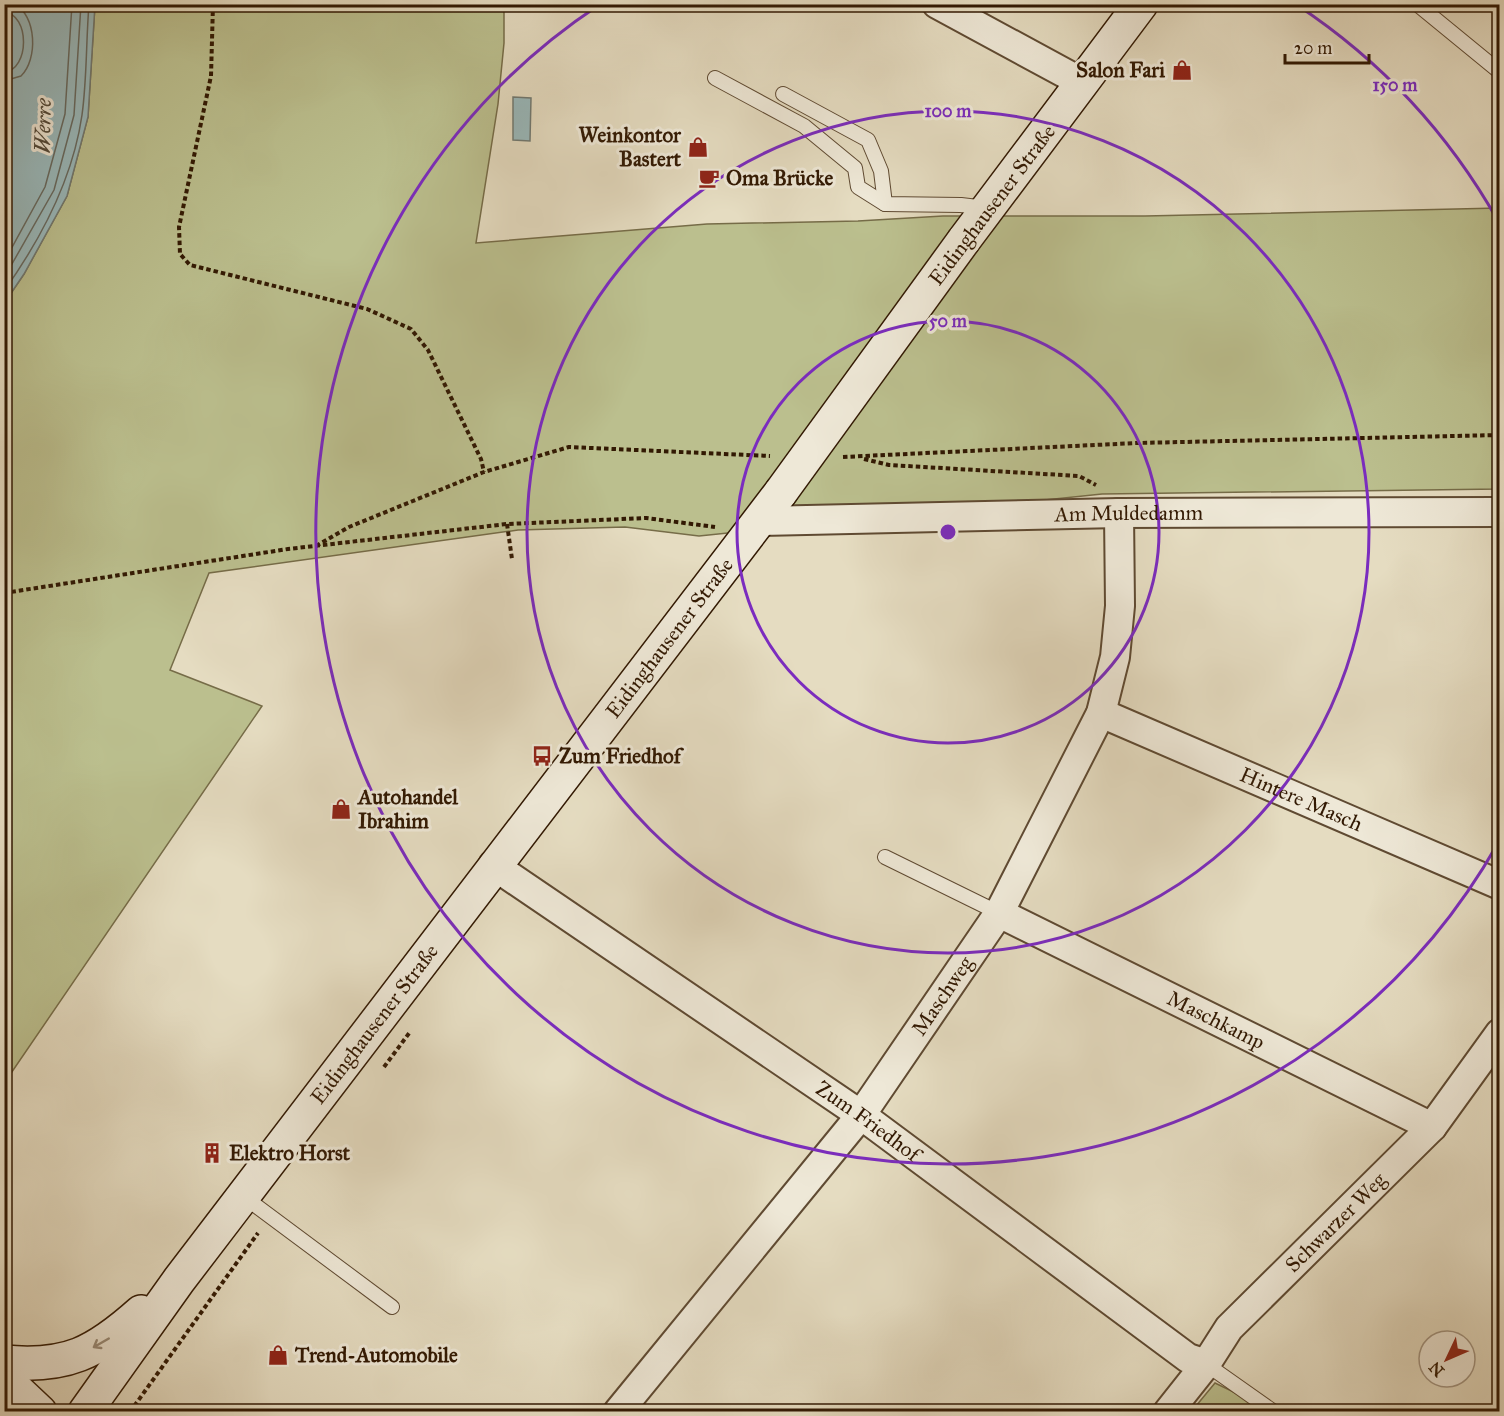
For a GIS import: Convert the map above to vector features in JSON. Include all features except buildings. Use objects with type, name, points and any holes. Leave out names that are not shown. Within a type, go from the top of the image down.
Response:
[{"type":"main road","name":"Eidinghausener Straße","points":[[85,1412],[179,1280],[781,492],[964,240],[1141,4]]},
{"type":"main road","points":[[4,1362],[43,1365],[73,1358],[116,1334],[179,1280]]},
{"type":"main road","points":[[4,1378],[40,1412]]},
{"type":"street","points":[[937,4],[1083,83]]},
{"type":"street","name":"Am Muldedamm","points":[[757,521],[1119,513],[1500,512]]},
{"type":"street","name":"Maschweg","points":[[618,1412],[861,1115],[999,913],[1101,713],[1115,657],[1118,626],[1119,513]]},
{"type":"street","name":"Hintere Masch","points":[[1101,713],[1500,885]]},
{"type":"street","name":"Zum Friedhof","points":[[494,865],[861,1115],[1188,1358],[1206,1364]]},
{"type":"street","name":"Maschkamp","points":[[999,913],[1432,1127]]},
{"type":"street","name":"Schwarzer Weg","points":[[1168,1412],[1206,1364],[1229,1328],[1432,1127],[1500,1032]]},
{"type":"lane","points":[[1417,4],[1500,72]]},
{"type":"lane","points":[[715,78],[804,126],[855,168],[858,187],[885,204],[961,205],[988,208]]},
{"type":"lane","points":[[783,94],[868,140],[882,171],[885,204]]},
{"type":"lane","points":[[885,857],[999,913]]},
{"type":"lane","points":[[243,1196],[272,1215],[392,1307]]},
{"type":"lane","points":[[1206,1364],[1274,1412]]},
{"type":"path","points":[[213,4],[211,76],[179,227],[180,254],[190,265],[367,309],[411,329],[428,350],[481,459],[484,472]]},
{"type":"path","points":[[837,457],[861,458],[1137,443],[1500,435]]},
{"type":"path","points":[[316,546],[349,527],[484,472],[569,447],[780,456]]},
{"type":"path","points":[[861,458],[889,465],[1079,476],[1094,483],[1119,513]]},
{"type":"path","points":[[4,593],[316,546],[507,524],[646,518],[721,527],[757,521]]},
{"type":"path","points":[[507,524],[512,559]]},
{"type":"path","points":[[130,1412],[272,1215]]},
{"type":"green space","points":[[95,5],[504,5],[504,43],[498,104],[476,243],[707,224],[858,221],[943,216],[1145,216],[1499,208],[1499,489],[1102,494],[699,536],[625,527],[518,530],[209,573],[170,670],[262,706],[5,1082],[5,302],[24,274],[67,196],[88,117]]},
{"type":"green space","points":[[1215,1383],[1273,1411],[1191,1412]]},
{"type":"water","name":"Werre","points":[[6,5],[95,5],[88,117],[67,196],[24,274],[5,302],[4,93],[9,43]]},
{"type":"water","points":[[513,97],[531,98],[530,141],[513,140]]},
{"type":"place","name":"Salon Fari","points":[[1182,70]]},
{"type":"place","name":"Weinkontor Bastert","points":[[698,147]]},
{"type":"place","name":"Oma Brücke","points":[[709,178]]},
{"type":"place","name":"Zum Friedhof","points":[[542,756]]},
{"type":"place","name":"Autohandel Ibrahim","points":[[341,809]]},
{"type":"place","name":"Elektro Horst","points":[[212,1153]]},
{"type":"place","name":"Trend-Automobile","points":[[278,1355]]}]
